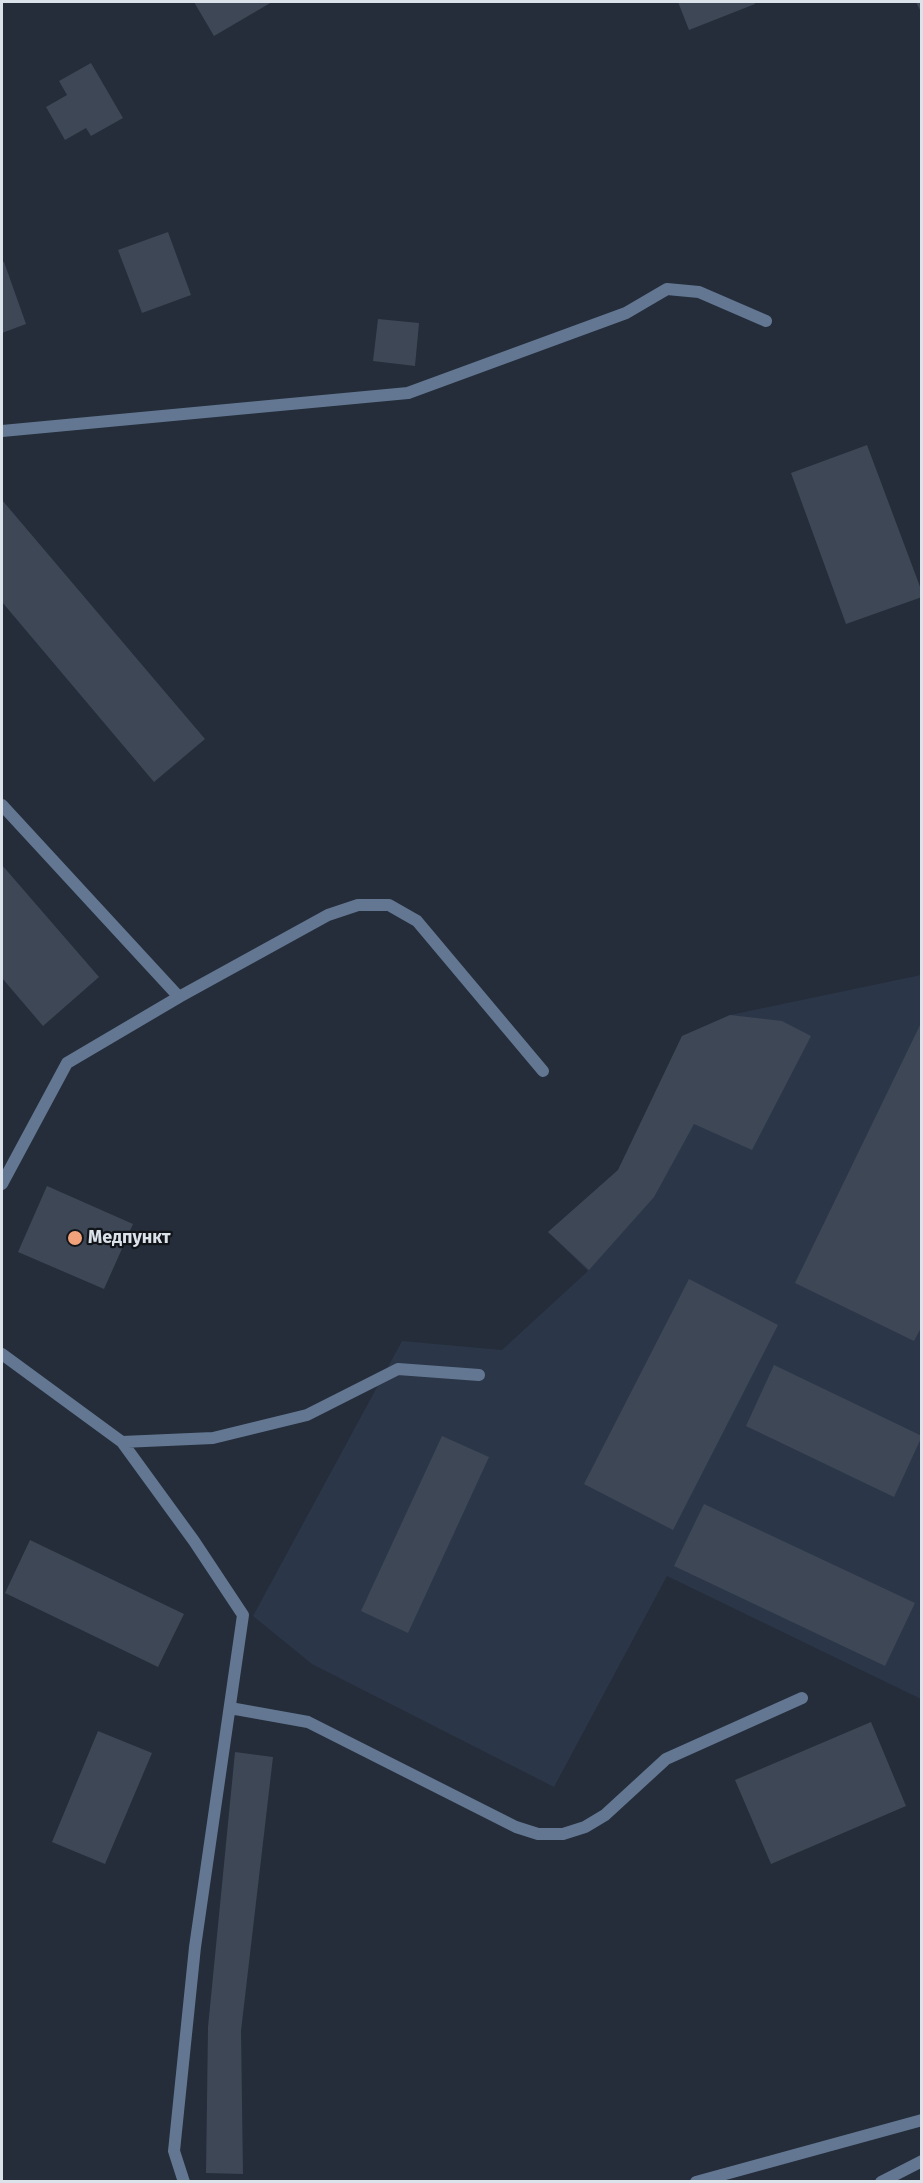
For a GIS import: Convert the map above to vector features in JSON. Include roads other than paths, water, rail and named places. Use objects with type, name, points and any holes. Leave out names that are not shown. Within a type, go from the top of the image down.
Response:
[{"type":"lane","points":[[2,430],[408,393],[626,313],[667,289],[699,292],[766,321]]},
{"type":"lane","points":[[2,805],[179,998]]},
{"type":"lane","points":[[2,1184],[67,1063],[328,915],[358,905],[389,905],[417,921],[543,1071]]},
{"type":"lane","points":[[2,1354],[122,1442],[194,1540],[243,1615],[195,1947],[174,2151],[184,2181]]},
{"type":"lane","points":[[122,1442],[213,1438],[307,1414],[398,1369],[479,1374]]},
{"type":"lane","points":[[230,1708],[308,1722],[516,1827],[538,1834],[563,1834],[585,1827],[605,1815],[666,1759],[802,1698]]},
{"type":"lane","points":[[696,2181],[921,2120]]},
{"type":"lane","points":[[881,2181],[921,2161]]},
{"type":"place","name":"Медпункт","points":[[75,1238]]}]
